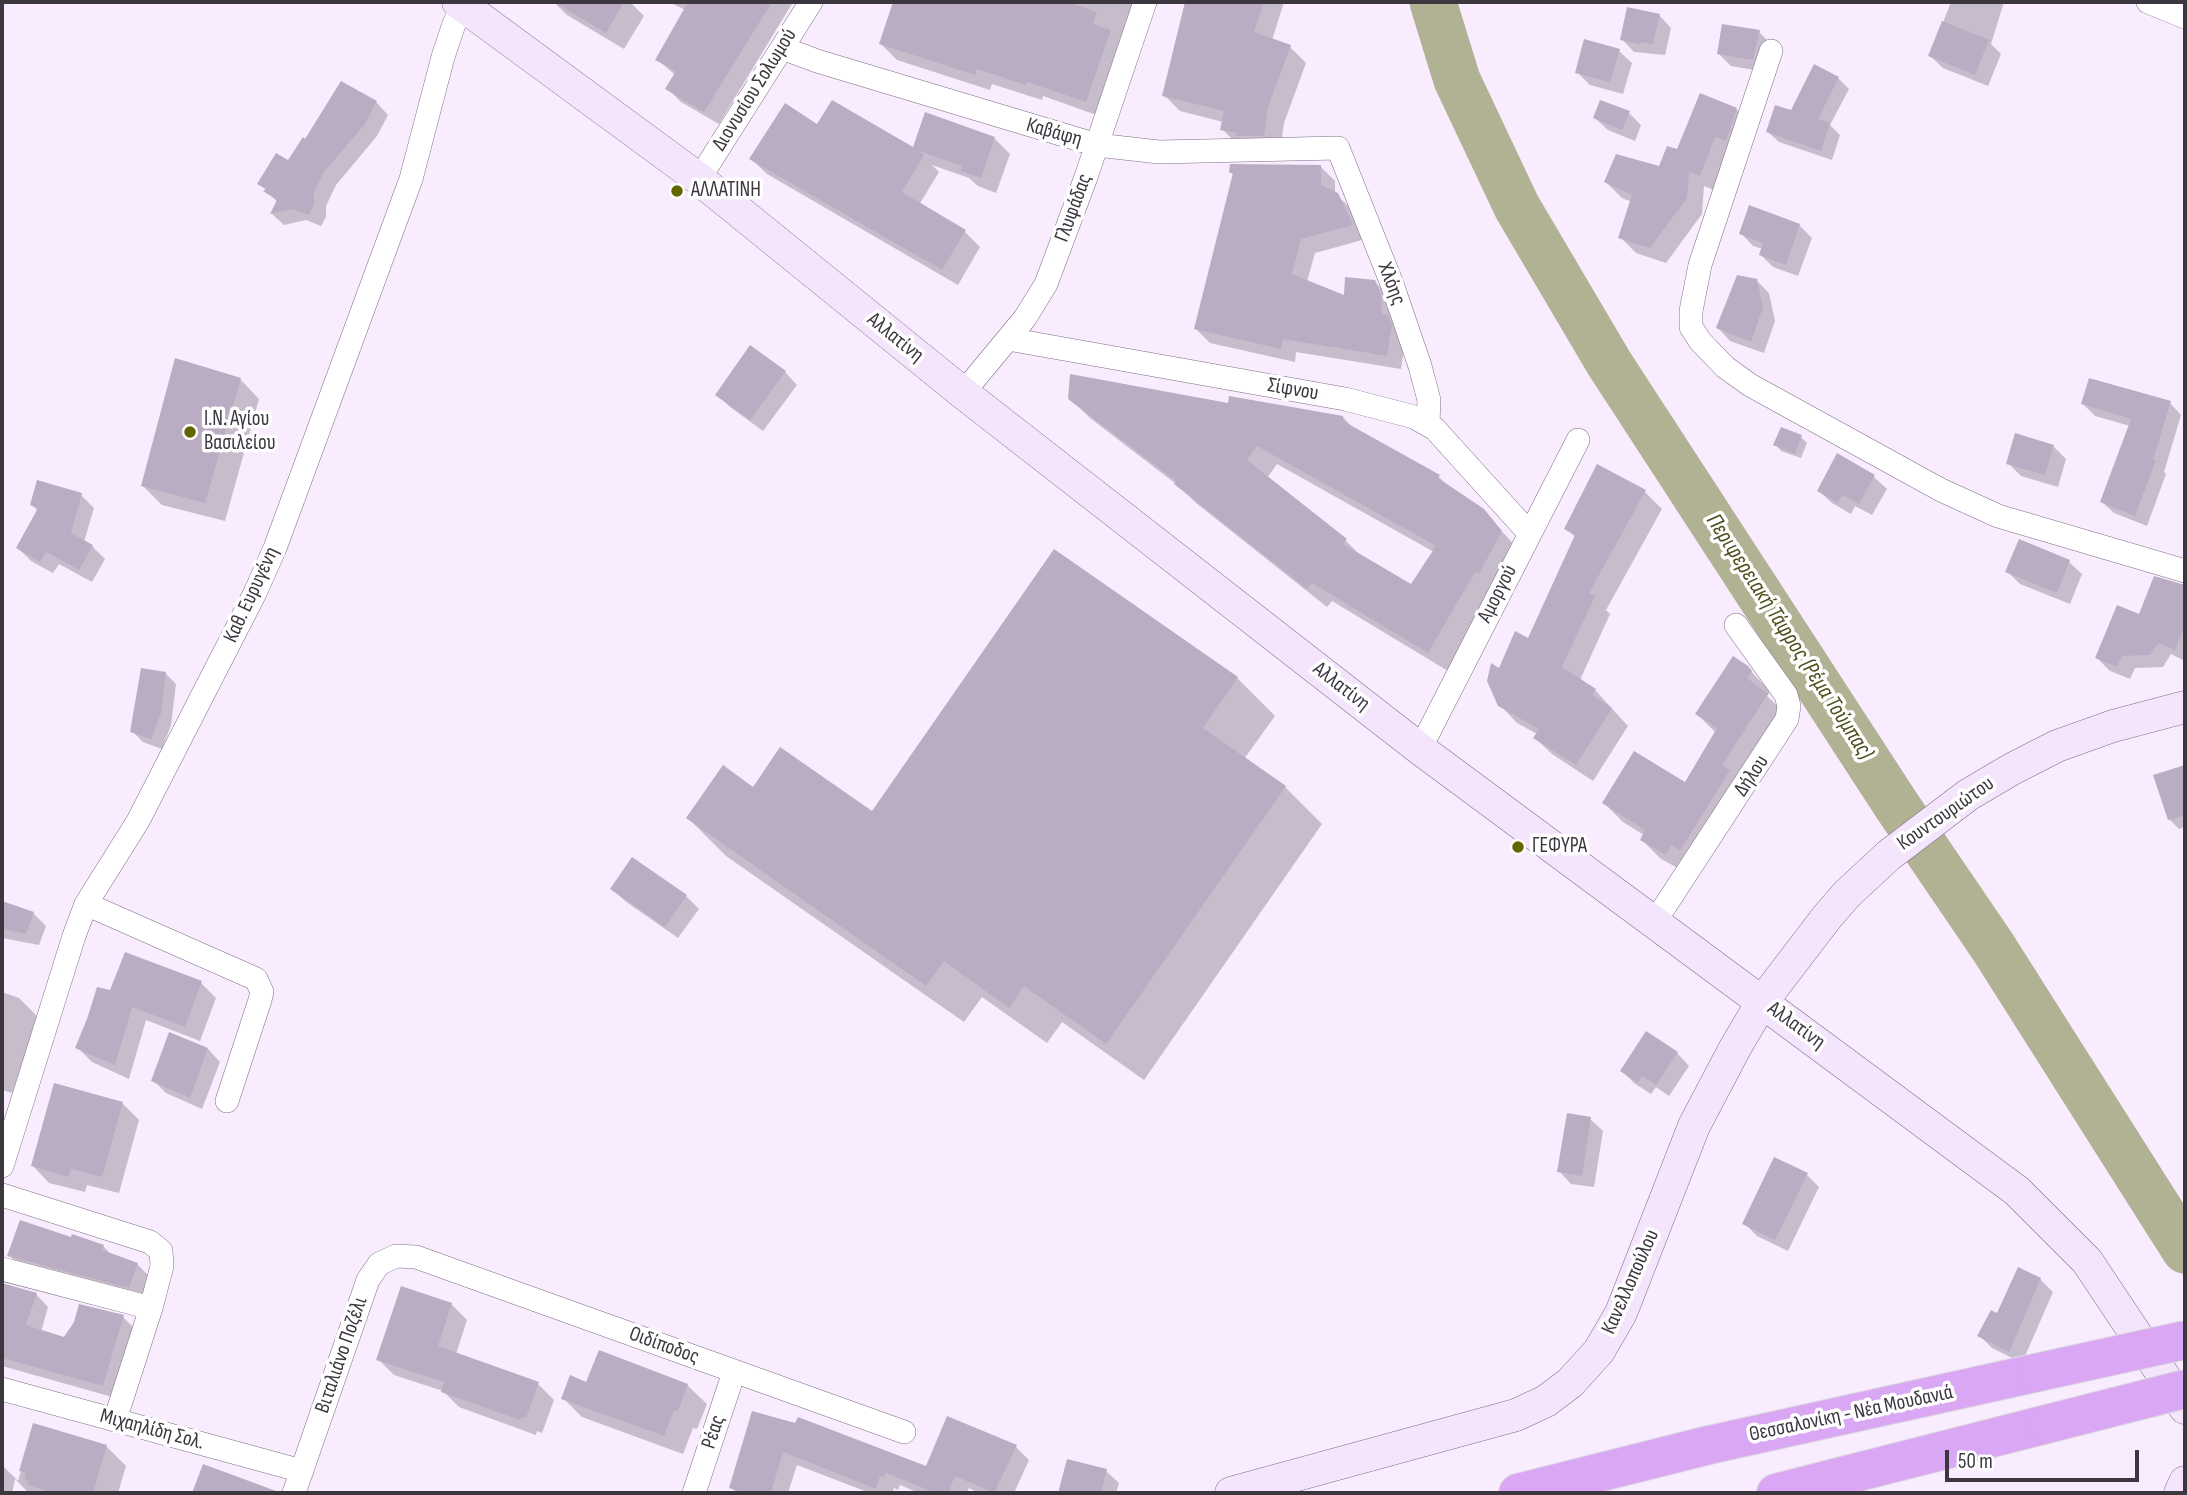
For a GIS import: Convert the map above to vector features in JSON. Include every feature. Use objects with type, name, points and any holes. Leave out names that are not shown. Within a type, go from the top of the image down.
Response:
[{"type":"highway","name":"Θεσσαλονίκη - Νέα Μουδανιά","points":[[1518,1493],[1709,1445],[2185,1340]]},
{"type":"highway","points":[[1776,1493],[2185,1389]]},
{"type":"main road","name":"Αλλατίνη","points":[[461,4],[699,179],[963,393],[1420,748],[1989,1168],[2035,1207],[2087,1261],[2185,1408]]},
{"type":"main road","name":"Κουντουριώτου","points":[[1762,1002],[1826,917],[1889,855],[1968,795],[2057,746],[2113,726],[2185,707]]},
{"type":"main road","name":"Κανελλοπούλου","points":[[1231,1493],[1516,1415],[1546,1401],[1570,1383],[1599,1351],[1621,1313],[1694,1125],[1762,1002]]},
{"type":"main road","points":[[2180,1493],[2185,1482]]},
{"type":"street","name":"Διονυσίου Σολωμού","points":[[699,179],[811,2]]},
{"type":"street","name":"Γλυφάδας","points":[[963,393],[1008,339],[1046,284],[1146,2]]},
{"type":"street","points":[[2148,2],[2185,17]]},
{"type":"street","name":"Καθ. Ευρυγένη","points":[[2,1166],[86,904],[138,821],[255,593],[275,548],[411,179],[461,4]]},
{"type":"street","name":"Καβάφη","points":[[782,48],[817,61],[1097,145],[1159,152],[1338,148]]},
{"type":"street","points":[[1772,51],[1700,265],[1691,311],[1691,327],[1700,341],[1725,367],[1750,385],[1941,491],[1998,516],[2185,571]]},
{"type":"street","name":"Χλόης","points":[[1338,148],[1392,285],[1420,366],[1429,400],[1428,423]]},
{"type":"street","name":"Σίφνου","points":[[1008,339],[1345,399],[1404,413],[1428,423],[1529,533]]},
{"type":"street","name":"Αμοργού","points":[[1420,748],[1578,440]]},
{"type":"street","name":"Δήλου","points":[[1654,923],[1787,719],[1789,706],[1786,695],[1736,625]]},
{"type":"street","points":[[86,904],[256,979],[260,985],[260,1000],[227,1101]]},
{"type":"street","points":[[2,1195],[157,1245],[164,1259],[115,1420]]},
{"type":"street","name":"Βιταλιάνο Ποζέλι","points":[[294,1493],[373,1271],[379,1264],[396,1256],[416,1256],[424,1260]]},
{"type":"street","name":"Οιδίποδος","points":[[424,1260],[904,1432]]},
{"type":"street","points":[[2,1269],[151,1308]]},
{"type":"street","name":"Ρέας","points":[[694,1493],[734,1372]]},
{"type":"street","name":"Μιχαηλίδη Σολ.","points":[[2,1389],[302,1471]]},
{"type":"building","points":[[554,2],[624,2],[606,33]]},
{"type":"building","points":[[688,2],[772,2],[704,112],[665,89],[676,71],[655,60]]},
{"type":"building","points":[[893,2],[1067,2],[1097,12],[1093,24],[1111,30],[1086,102],[977,69],[975,75],[879,44]]},
{"type":"building","points":[[1185,2],[1264,2],[1254,32],[1291,45],[1268,107],[1264,136],[1236,136],[1237,133],[1220,130],[1224,111],[1162,96]]},
{"type":"building","points":[[1627,7],[1660,14],[1653,44],[1620,40]]},
{"type":"building","points":[[1942,21],[1989,40],[1975,75],[1928,56]]},
{"type":"building","points":[[1722,24],[1760,30],[1753,60],[1717,54]]},
{"type":"building","points":[[1584,39],[1620,49],[1610,82],[1575,73]]},
{"type":"building","points":[[1814,64],[1839,77],[1818,119],[1830,123],[1821,151],[1766,132],[1775,105],[1791,110]]},
{"type":"building","points":[[341,81],[377,101],[365,124],[324,172],[314,193],[314,204],[309,215],[293,209],[270,214],[277,200],[257,184],[276,153],[288,160],[303,137],[305,139]]},
{"type":"building","points":[[1700,93],[1737,108],[1726,141],[1715,137],[1700,176],[1689,172],[1687,198],[1650,248],[1618,238],[1632,195],[1604,182],[1616,154],[1659,166],[1667,146],[1677,149]]},
{"type":"building","points":[[832,100],[913,147],[925,112],[995,137],[981,178],[960,171],[962,166],[919,151],[924,155],[902,192],[966,230],[942,270],[749,159],[785,103],[817,124]]},
{"type":"building","points":[[1600,100],[1630,111],[1622,130],[1593,118]]},
{"type":"building","points":[[1230,164],[1321,165],[1321,185],[1338,193],[1353,225],[1301,239],[1292,274],[1344,295],[1345,277],[1375,280],[1381,295],[1382,314],[1388,315],[1392,326],[1387,356],[1283,339],[1281,349],[1194,329],[1233,173],[1229,173]]},
{"type":"building","points":[[1749,205],[1800,224],[1786,265],[1759,255],[1763,243],[1739,234]]},
{"type":"building","points":[[1737,275],[1757,279],[1763,307],[1751,342],[1716,328]]},
{"type":"building","points":[[750,345],[786,371],[750,420],[715,395]]},
{"type":"building","name":"Ι.Ν. Αγίου Βασιλείου","points":[[175,358],[241,378],[205,503],[141,486]]},
{"type":"building","points":[[1070,374],[1228,403],[1229,396],[1343,416],[1343,421],[1440,475],[1438,478],[1484,509],[1502,531],[1479,574],[1475,572],[1428,653],[1312,583],[1307,589],[1174,484],[1176,481],[1068,399]],"holes":[[[1257,446],[1436,546],[1411,584],[1343,544],[1347,539],[1247,460]]]},
{"type":"building","points":[[2089,378],[2171,401],[2153,460],[2156,460],[2135,516],[2100,502],[2131,419],[2081,404]]},
{"type":"building","points":[[1781,427],[1802,435],[1795,454],[1773,445]]},
{"type":"building","points":[[2015,433],[2054,445],[2045,475],[2006,464]]},
{"type":"building","points":[[1837,453],[1875,475],[1859,504],[1842,495],[1838,503],[1817,491]]},
{"type":"building","points":[[1597,464],[1646,490],[1589,593],[1595,596],[1562,667],[1596,689],[1592,695],[1612,708],[1576,765],[1533,738],[1539,729],[1498,706],[1487,681],[1491,663],[1499,668],[1515,631],[1528,638],[1575,535],[1564,529]]},
{"type":"building","points":[[37,480],[82,493],[71,533],[93,545],[79,570],[46,552],[40,562],[16,548],[38,508],[30,505]]},
{"type":"building","points":[[2019,539],[2070,560],[2057,593],[2005,572]]},
{"type":"building","points":[[1054,549],[1238,677],[1203,728],[1286,786],[1106,1044],[1024,986],[1009,1008],[944,961],[926,986],[686,818],[723,765],[753,787],[780,747],[872,811]]},
{"type":"building","points":[[2154,576],[2185,585],[2185,625],[2175,650],[2158,643],[2150,655],[2122,656],[2117,667],[2095,658],[2117,605],[2139,614]]},
{"type":"building","points":[[1733,656],[1752,671],[1747,678],[1768,694],[1722,765],[1730,770],[1680,851],[1671,845],[1666,855],[1640,840],[1645,830],[1602,803],[1634,751],[1685,782],[1717,728],[1695,714]]},
{"type":"building","points":[[141,668],[166,672],[161,713],[151,739],[130,732]]},
{"type":"building","points":[[2185,765],[2185,815],[2168,820],[2153,775]]},
{"type":"building","points":[[632,857],[687,895],[665,927],[610,889]]},
{"type":"building","points":[[2,901],[34,912],[26,934],[2,929]]},
{"type":"building","points":[[125,952],[202,981],[185,1027],[132,1007],[115,1065],[75,1048],[97,987],[110,990]]},
{"type":"building","points":[[1646,1031],[1678,1052],[1656,1085],[1642,1076],[1638,1083],[1620,1071]]},
{"type":"building","points":[[169,1032],[208,1048],[190,1098],[151,1081]]},
{"type":"building","points":[[54,1083],[123,1102],[102,1177],[71,1169],[68,1177],[31,1166]]},
{"type":"building","points":[[1567,1113],[1591,1117],[1582,1176],[1557,1172]]},
{"type":"building","points":[[1774,1157],[1808,1173],[1775,1240],[1742,1224]]},
{"type":"building","points":[[20,1220],[104,1245],[102,1250],[138,1263],[129,1288],[7,1256]]},
{"type":"building","points":[[2018,1267],[2041,1278],[2009,1352],[1977,1336],[1991,1310],[1997,1313]]},
{"type":"building","points":[[2,1283],[37,1293],[26,1325],[64,1337],[74,1322],[79,1304],[124,1315],[103,1386],[2,1358]]},
{"type":"building","points":[[401,1286],[452,1303],[438,1346],[539,1382],[526,1418],[521,1417],[520,1420],[441,1392],[444,1382],[376,1360]]},
{"type":"building","points":[[599,1350],[688,1384],[678,1411],[674,1410],[664,1436],[561,1399],[570,1375],[586,1382]]},
{"type":"building","points":[[752,1411],[795,1423],[798,1417],[926,1466],[947,1416],[1017,1445],[994,1493],[955,1476],[948,1493],[936,1493],[886,1473],[884,1477],[880,1476],[876,1489],[783,1452],[771,1493],[746,1493],[729,1488]]},
{"type":"building","points":[[33,1423],[107,1445],[93,1493],[53,1493],[27,1485],[28,1480],[24,1479],[26,1473],[19,1471]]},
{"type":"building","points":[[1067,1459],[1107,1469],[1101,1493],[1058,1493]]},
{"type":"building","points":[[203,1464],[276,1491],[192,1493]]},
{"type":"waterway","name":"Περιφερειακή Τάφρος (Ρέμα Τούμπας)","points":[[1433,2],[1457,80],[1517,207],[1609,363],[1897,806],[1993,947],[2185,1250]]},
{"type":"place","name":"ΑΛΛΑΤΙΝΗ","points":[[677,191]]},
{"type":"place","name":"Ι.Ν. Αγίου Βασιλείου","points":[[190,432]]},
{"type":"place","name":"ΓΕΦΥΡΑ","points":[[1518,847]]}]
